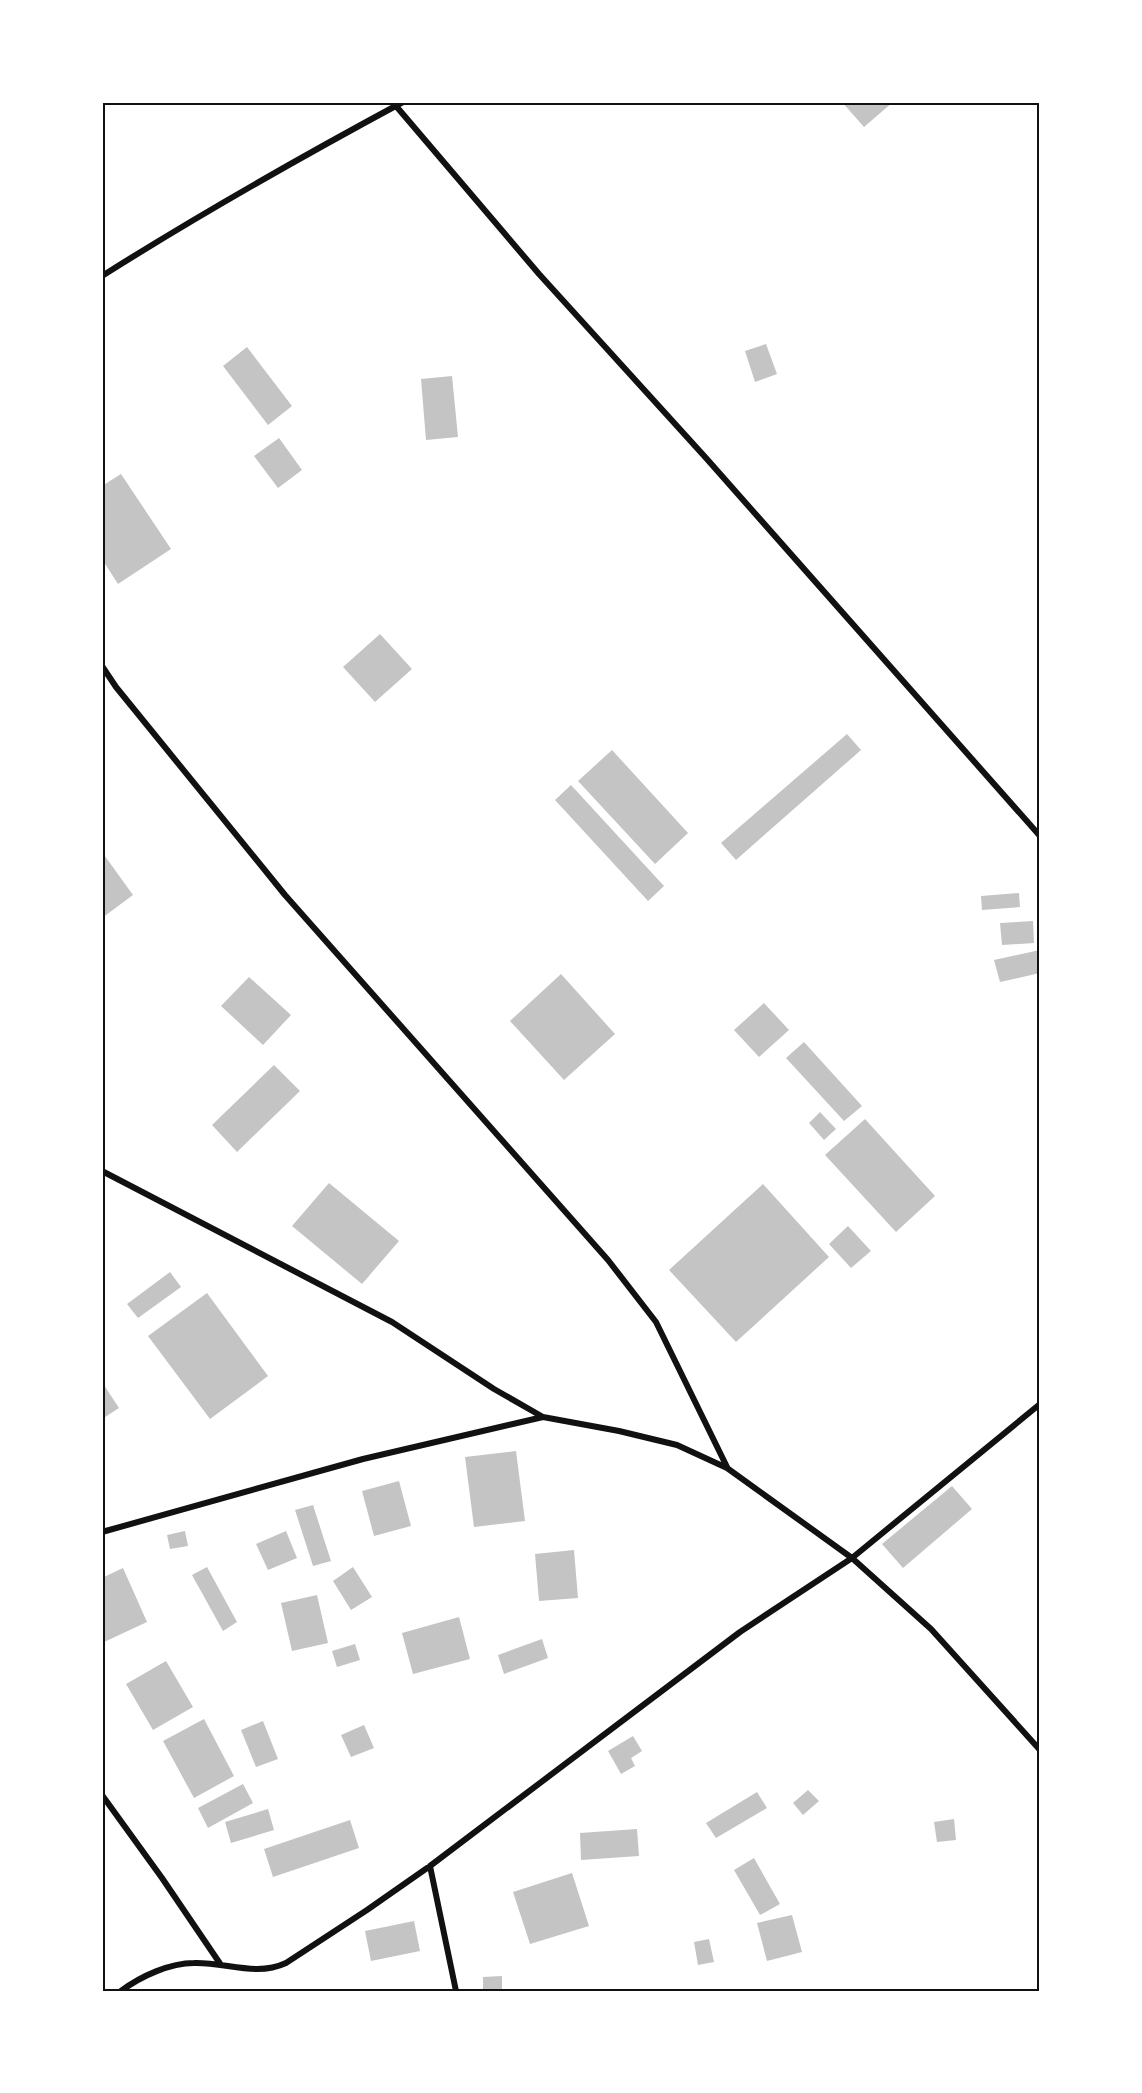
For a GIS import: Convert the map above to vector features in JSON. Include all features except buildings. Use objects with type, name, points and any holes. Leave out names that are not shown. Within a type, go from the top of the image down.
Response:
[{"type":"street","points":[[102,276],[162,238],[345,132],[403,102]]},
{"type":"street","points":[[396,106],[539,274],[706,458],[1040,836]]},
{"type":"street","points":[[102,666],[116,687],[285,895],[608,1260],[656,1322],[727,1468]]},
{"type":"street","points":[[102,1171],[392,1322],[494,1389],[543,1417],[619,1431],[677,1445],[727,1468],[852,1558],[931,1629],[1040,1750]]},
{"type":"street","points":[[121,1991],[154,1973],[180,1964],[221,1965],[257,1971],[275,1969],[286,1964],[430,1866],[740,1632],[852,1558],[1040,1404]]},
{"type":"street","points":[[102,1532],[363,1459],[543,1417]]},
{"type":"street","points":[[102,1795],[221,1965]]},
{"type":"street","points":[[430,1866],[456,1991]]}]
